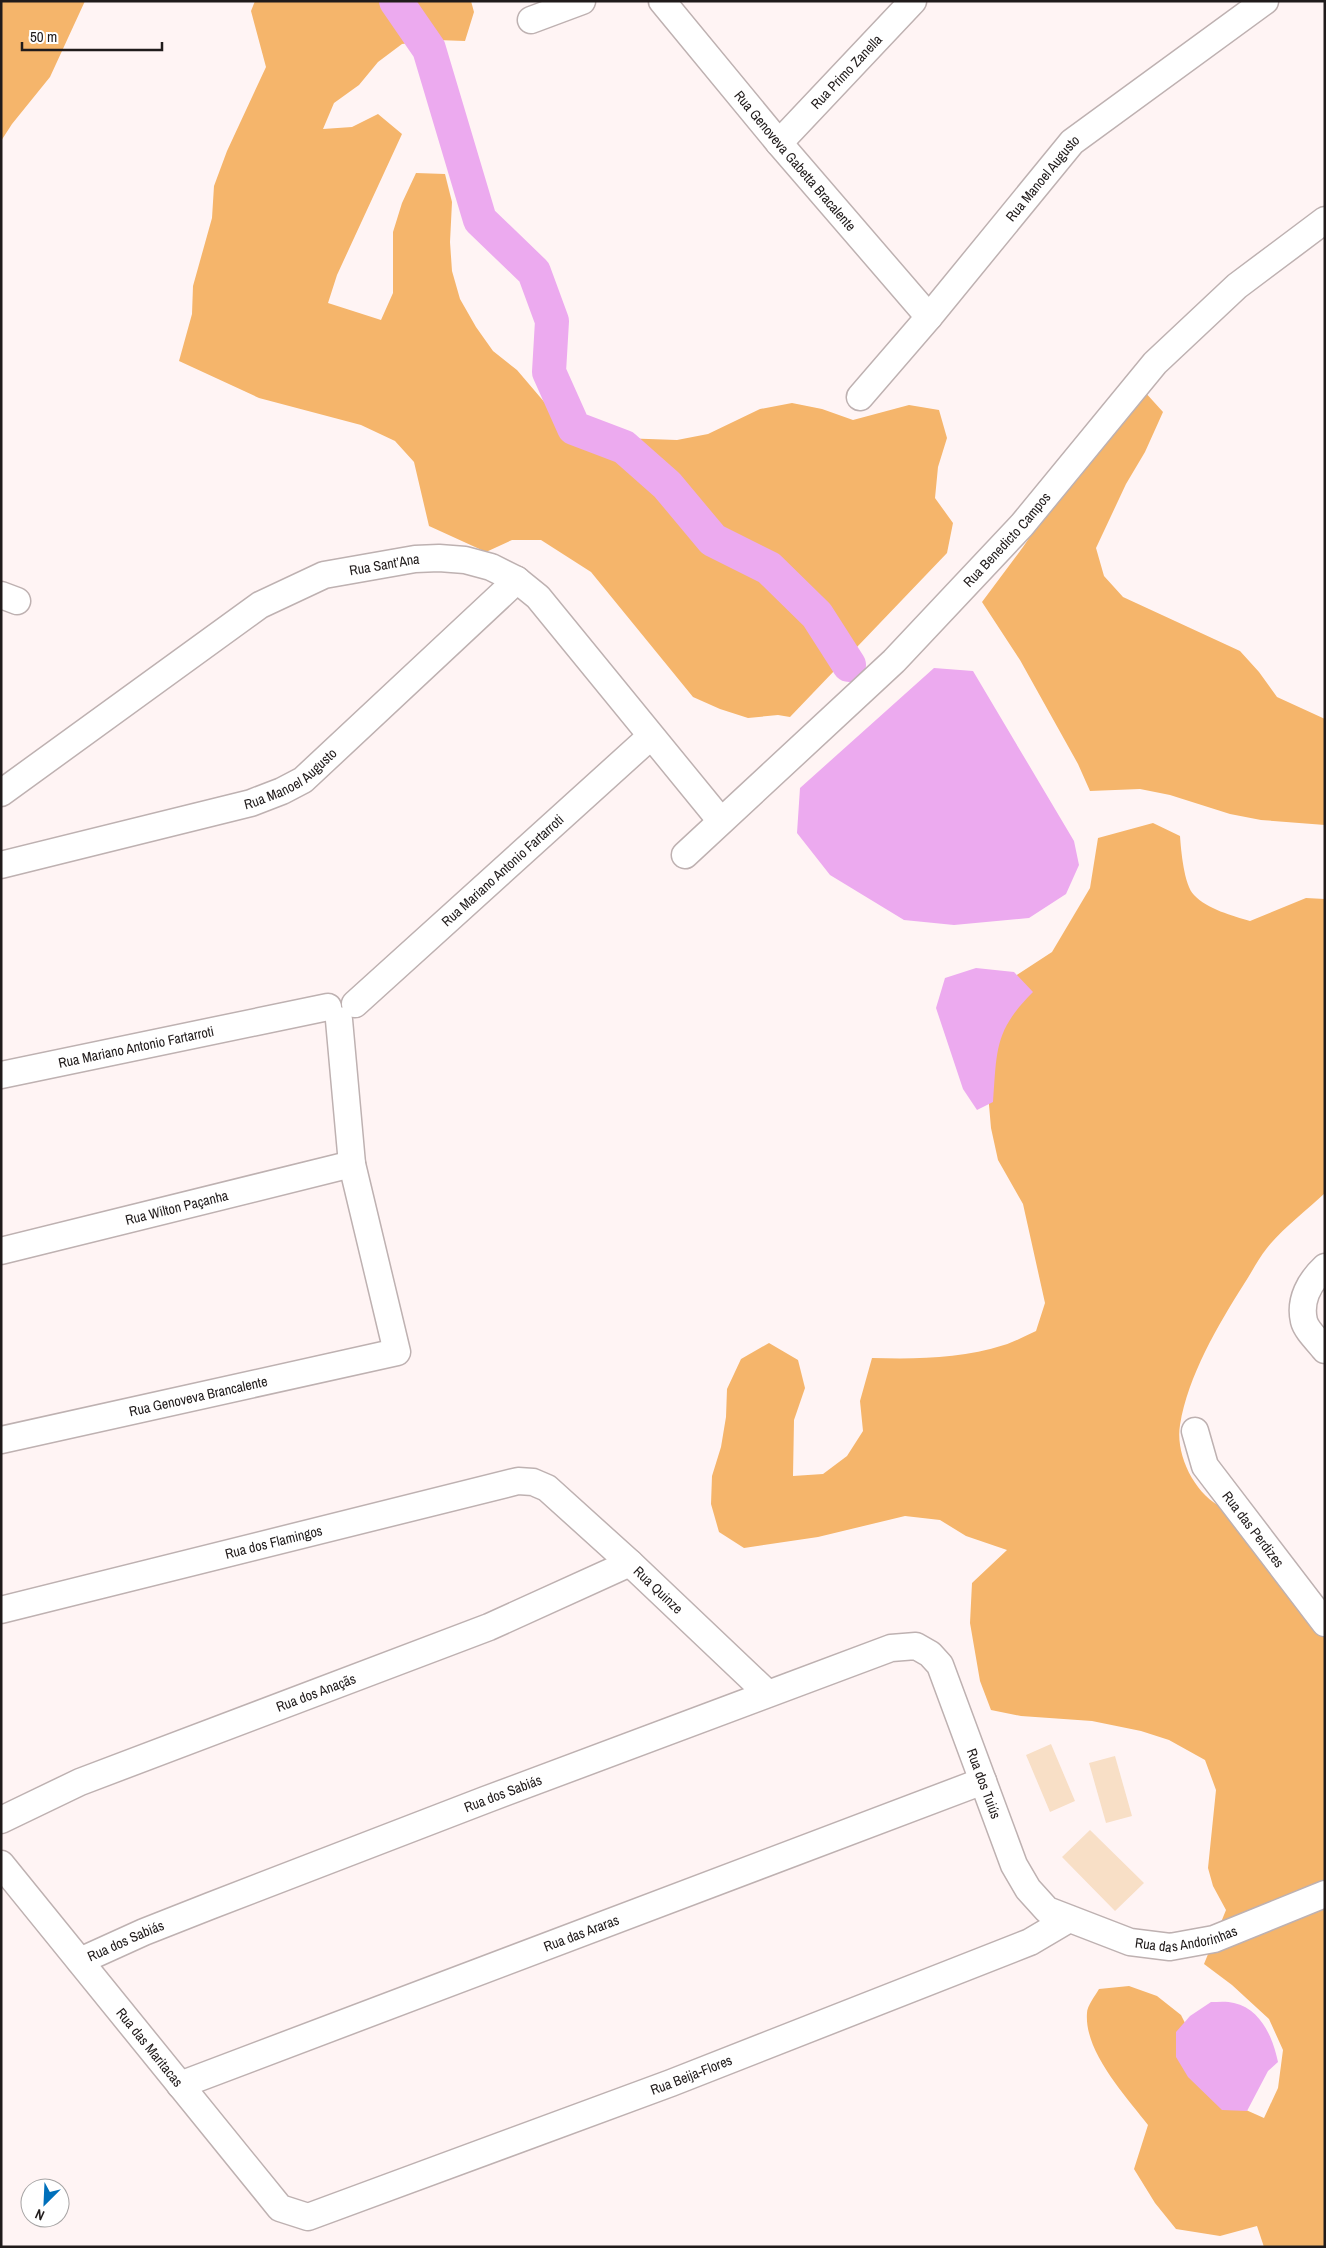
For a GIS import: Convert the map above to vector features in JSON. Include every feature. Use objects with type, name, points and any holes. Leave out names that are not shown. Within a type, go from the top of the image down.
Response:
[{"type":"street","points":[[531,20],[582,1]]},
{"type":"street","name":"Rua Genoveva Gabetta Bracalente","points":[[662,1],[779,143],[929,317]]},
{"type":"street","name":"Rua Primo Zanella","points":[[779,143],[913,1]]},
{"type":"street","name":"Rua Manoel Augusto","points":[[860,397],[929,317],[1072,142],[1265,1]]},
{"type":"street","name":"Rua Benedicto Campos","points":[[685,855],[894,661],[1022,525],[1155,363],[1237,286],[1325,220]]},
{"type":"street","name":"Rua Sant’Ana","points":[[1,794],[260,606],[324,575],[415,559],[439,558],[474,562],[491,567],[517,580],[538,597],[720,821]]},
{"type":"street","name":"Rua Manoel Augusto","points":[[1,865],[251,803],[282,792],[303,780],[517,580]]},
{"type":"street","name":"Rua Mariano Antonio Fartarroti","points":[[1,1075],[341,1011],[650,737]]},
{"type":"street","points":[[341,1011],[352,1164]]},
{"type":"street","name":"Rua Wilton Paçanha","points":[[1,1250],[352,1164]]},
{"type":"street","name":"Rua Genoveva Brancalente","points":[[1,1440],[397,1352],[352,1164]]},
{"type":"street","points":[[1325,1268],[1310,1284],[1304,1301],[1304,1322],[1325,1350]]},
{"type":"street","name":"Rua das Perdizes","points":[[1195,1431],[1205,1466],[1325,1623]]},
{"type":"street","name":"Rua dos Flamingos","points":[[1,1610],[518,1481],[533,1482],[547,1488]]},
{"type":"street","name":"Rua Quinze","points":[[547,1488],[768,1693]]},
{"type":"street","name":"Rua dos Anaçãs","points":[[1,1820],[80,1782],[488,1627],[630,1563]]},
{"type":"street","name":"Rua dos Sabiás","points":[[80,1961],[144,1932],[210,1906],[891,1648],[916,1646],[930,1654]]},
{"type":"street","name":"Rua dos Tuiús","points":[[930,1654],[940,1665],[1014,1865],[1028,1888],[1058,1915]]},
{"type":"street","name":"Rua das Araras","points":[[180,2085],[983,1781]]},
{"type":"street","name":"Rua das Maritacas","points":[[1,1864],[280,2208],[308,2217]]},
{"type":"street","name":"Rua das Andorinhas","points":[[1058,1915],[1130,1942],[1170,1947],[1214,1939],[1325,1894]]},
{"type":"street","name":"Rua Beija-Flores","points":[[308,2217],[671,2083],[1030,1942],[1058,1915]]},
{"type":"shaded area","points":[[1,1],[85,1],[50,77],[12,124],[1,141]]},
{"type":"shaded area","points":[[255,1],[471,1],[474,12],[465,41],[437,40],[402,44],[378,62],[359,85],[334,103],[323,129],[352,127],[378,114],[402,134],[337,275],[328,303],[381,320],[393,293],[393,232],[402,203],[416,173],[445,174],[452,202],[450,242],[452,271],[460,299],[493,351],[517,370],[557,417],[590,433],[620,438],[677,440],[708,434],[760,409],[792,403],[822,409],[853,420],[909,405],[939,410],[947,438],[938,467],[935,498],[953,523],[947,553],[790,717],[778,715],[748,718],[720,709],[693,697],[591,572],[541,540],[512,540],[486,552],[429,526],[414,462],[395,441],[361,425],[259,398],[179,361],[192,314],[193,286],[212,218],[214,186],[227,151],[266,67],[251,11]]},
{"type":"shaded area","points":[[1144,391],[1163,412],[1145,452],[1126,484],[1096,548],[1104,576],[1123,597],[1240,651],[1259,672],[1277,697],[1325,719],[1325,825],[1261,820],[1230,814],[1170,795],[1140,789],[1090,791],[1078,764],[1020,660],[982,602],[1023,547],[1085,457]]},
{"type":"shaded area","points":[[934,668],[973,671],[1074,841],[1079,865],[1066,894],[1029,918],[954,925],[904,920],[830,875],[797,833],[800,788]]},
{"type":"shaded area","points":[[1153,823],[1180,836],[1188,884],[1199,900],[1213,908],[1250,921],[1306,898],[1325,899],[1325,1193],[1267,1248],[1224,1316],[1205,1351],[1190,1388],[1184,1407],[1179,1437],[1184,1461],[1196,1484],[1213,1502],[1223,1508],[1325,1623],[1325,2247],[1264,2247],[1257,2226],[1220,2236],[1176,2229],[1155,2203],[1134,2169],[1148,2125],[1108,2073],[1092,2043],[1088,2028],[1087,2010],[1099,1989],[1129,1986],[1157,1996],[1181,2015],[1215,2083],[1237,2106],[1264,2118],[1278,2088],[1283,2050],[1269,2019],[1232,1985],[1204,1964],[1226,1910],[1213,1886],[1208,1868],[1216,1790],[1205,1760],[1169,1740],[1141,1731],[1092,1721],[1021,1716],[991,1710],[980,1681],[970,1623],[972,1583],[1007,1550],[966,1536],[940,1520],[905,1516],[818,1537],[744,1548],[719,1532],[711,1504],[712,1476],[721,1447],[726,1417],[727,1389],[741,1359],[769,1343],[798,1360],[805,1388],[794,1420],[793,1476],[823,1474],[847,1456],[863,1431],[860,1401],[872,1358],[955,1356],[1008,1344],[1036,1331],[1045,1303],[1023,1204],[998,1160],[991,1128],[984,1047],[1000,986],[1052,952],[1090,888],[1098,838]]},
{"type":"shaded area","points":[[976,968],[1014,972],[1033,992],[1020,1006],[1004,1030],[995,1068],[993,1102],[977,1110],[963,1089],[936,1008],[945,978]]},
{"type":"shaded area","points":[[1051,1744],[1075,1801],[1050,1812],[1026,1755]]},
{"type":"shaded area","points":[[1115,1756],[1132,1816],[1106,1823],[1089,1763]]},
{"type":"shaded area","points":[[1090,1830],[1144,1883],[1115,1911],[1062,1857]]},
{"type":"shaded area","points":[[1211,2002],[1234,2003],[1252,2011],[1264,2026],[1273,2044],[1278,2062],[1268,2071],[1247,2111],[1222,2110],[1188,2077],[1176,2057],[1176,2032],[1190,2016]]},
{"type":"waterway","points":[[396,1],[429,49],[480,220],[534,272],[552,321],[549,372],[574,428],[624,447],[667,485],[713,540],[769,568],[817,615],[849,665]]}]
